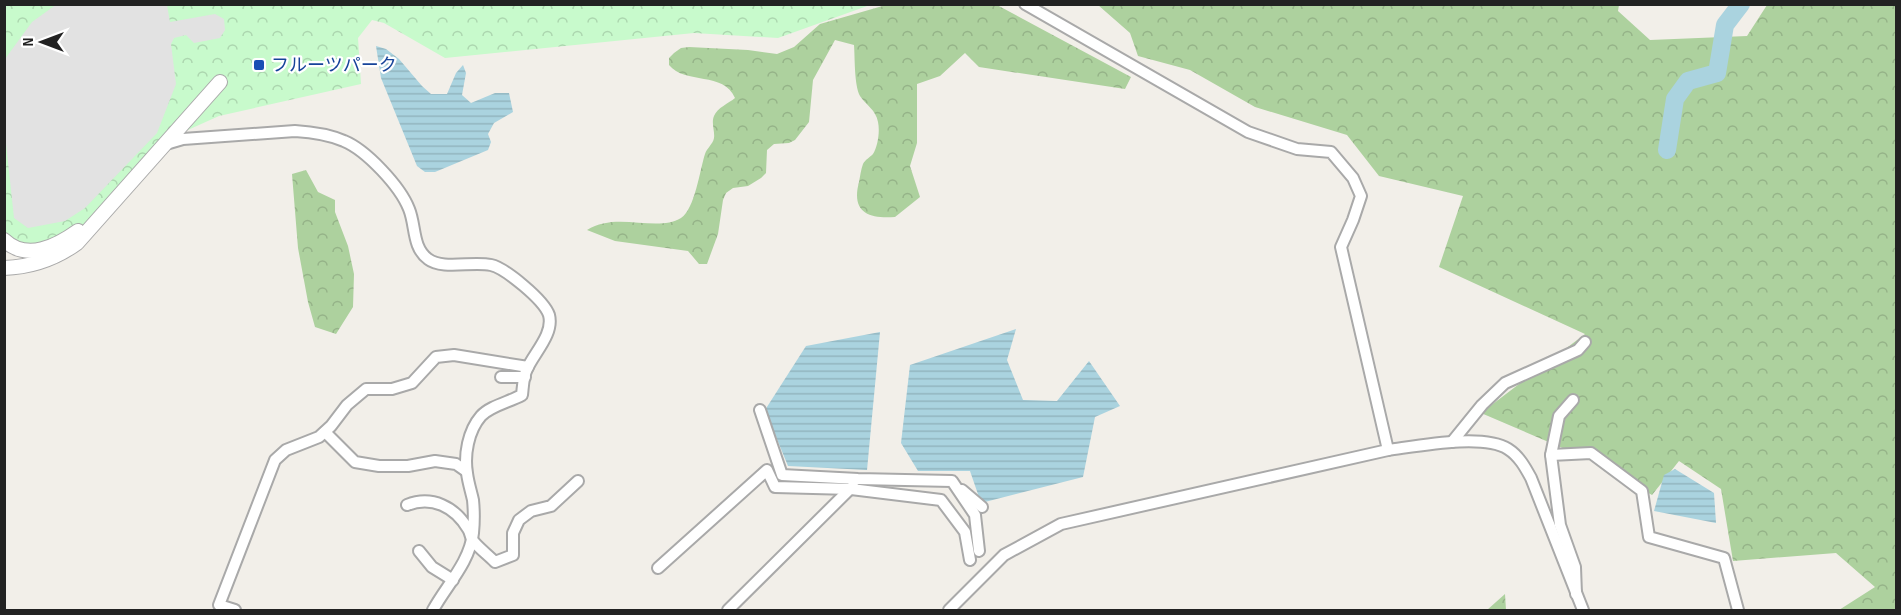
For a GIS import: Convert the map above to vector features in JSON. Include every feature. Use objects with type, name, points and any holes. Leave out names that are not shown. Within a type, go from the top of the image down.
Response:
[{"type":"street","points":[[1025,4],[1248,132],[1297,149],[1331,152],[1353,177],[1361,196],[1341,247],[1388,450]]},
{"type":"street","points":[[4,268],[34,264],[64,252],[77,243],[220,82]]},
{"type":"street","points":[[166,144],[183,139],[295,131],[313,132],[344,141],[372,161],[399,191],[409,209],[418,248],[428,259],[436,263],[491,265],[506,273],[540,302],[549,315],[549,325],[545,336],[526,372],[522,395],[481,416],[471,432],[467,446],[466,471],[473,502],[472,540],[453,580],[440,597],[434,610]]},
{"type":"street","points":[[4,240],[18,250],[38,250],[56,246],[111,206]]},
{"type":"street","points":[[1452,442],[1482,405],[1505,383],[1578,350],[1585,342]]},
{"type":"street","points":[[235,610],[219,605],[275,460],[286,450],[319,437],[347,405],[366,389],[392,388],[412,383],[436,357],[454,355],[526,372]]},
{"type":"street","points":[[501,377],[526,372]]},
{"type":"street","points":[[1573,400],[1559,416],[1551,455],[1560,525],[1575,567],[1576,594]]},
{"type":"street","points":[[760,410],[782,475],[952,481],[982,507]]},
{"type":"street","points":[[325,432],[355,462],[408,466],[435,461],[456,464],[466,471]]},
{"type":"street","points":[[949,610],[1004,555],[1061,524],[1388,450],[1452,442],[1493,442],[1509,449],[1522,461],[1531,478],[1583,610]]},
{"type":"street","points":[[1551,455],[1591,453],[1642,491],[1649,537],[1724,558],[1738,610]]},
{"type":"street","points":[[658,568],[767,470],[775,487],[851,489],[941,500],[965,532],[970,561]]},
{"type":"street","points":[[728,610],[851,489],[858,479]]},
{"type":"street","points":[[407,505],[417,501],[438,502],[453,510],[469,530],[472,540],[495,562],[513,555],[513,533],[519,520],[531,511],[551,506],[578,481]]},
{"type":"street","points":[[952,481],[975,515],[979,551]]},
{"type":"street","points":[[419,551],[432,567],[453,580]]},
{"type":"green space","points":[[4,5],[870,5],[778,38],[694,33],[445,58],[384,23],[372,20],[358,38],[361,84],[219,116],[159,143],[88,225],[66,242],[20,244],[5,234]]},
{"type":"green space","points":[[886,5],[997,5],[1131,77],[1125,89],[979,67],[965,53],[940,76],[917,84],[917,143],[910,166],[920,197],[895,217],[877,217],[864,212],[860,207],[857,192],[863,164],[873,154],[876,147],[879,134],[878,122],[875,114],[858,91],[854,45],[835,40],[813,80],[809,122],[795,140],[789,143],[774,144],[767,150],[766,173],[761,178],[748,186],[733,188],[726,193],[718,234],[707,264],[699,264],[688,251],[615,241],[587,230],[611,222],[660,224],[671,222],[681,218],[690,206],[705,154],[714,138],[714,116],[720,108],[735,98],[722,84],[676,71],[669,65],[669,58],[674,53],[681,48],[689,47],[777,54],[794,47],[820,24]]},
{"type":"green space","points":[[1098,5],[1619,5],[1618,11],[1650,40],[1747,36],[1767,5],[1896,5],[1896,610],[1839,610],[1875,587],[1836,553],[1733,561],[1721,489],[1679,461],[1652,495],[1593,461],[1481,413],[1585,334],[1439,267],[1463,196],[1379,176],[1347,135],[1255,107],[1190,70],[1138,56],[1130,33]]},
{"type":"green space","points":[[306,170],[318,192],[335,200],[335,212],[348,246],[354,274],[353,307],[336,334],[315,327],[298,248],[292,174]]},
{"type":"green space","points":[[1505,594],[1506,610],[1487,610]]},
{"type":"shaded area","points":[[57,4],[167,5],[170,22],[215,14],[224,19],[225,30],[220,38],[194,43],[186,35],[174,38],[171,44],[176,84],[157,133],[85,208],[65,221],[28,228],[14,218],[5,134],[5,59],[32,22]]},
{"type":"water","points":[[376,46],[386,49],[399,59],[431,94],[447,94],[456,73],[463,65],[466,73],[462,95],[471,103],[495,93],[509,93],[513,112],[494,123],[488,134],[491,142],[488,150],[435,172],[425,172],[417,166],[381,78]]},
{"type":"water","points":[[1016,329],[1007,360],[1023,400],[1057,401],[1089,361],[1120,406],[1095,417],[1083,477],[981,503],[970,471],[918,471],[901,443],[910,365]]},
{"type":"water","points":[[880,332],[867,470],[788,466],[765,410],[806,346]]},
{"type":"water","points":[[1675,469],[1714,493],[1716,523],[1654,511],[1664,475]]},
{"type":"waterway","points":[[1667,150],[1675,99],[1688,81],[1717,73],[1725,25],[1741,4]]},
{"type":"place","name":"フルーツパーク","points":[[259,65]]}]
